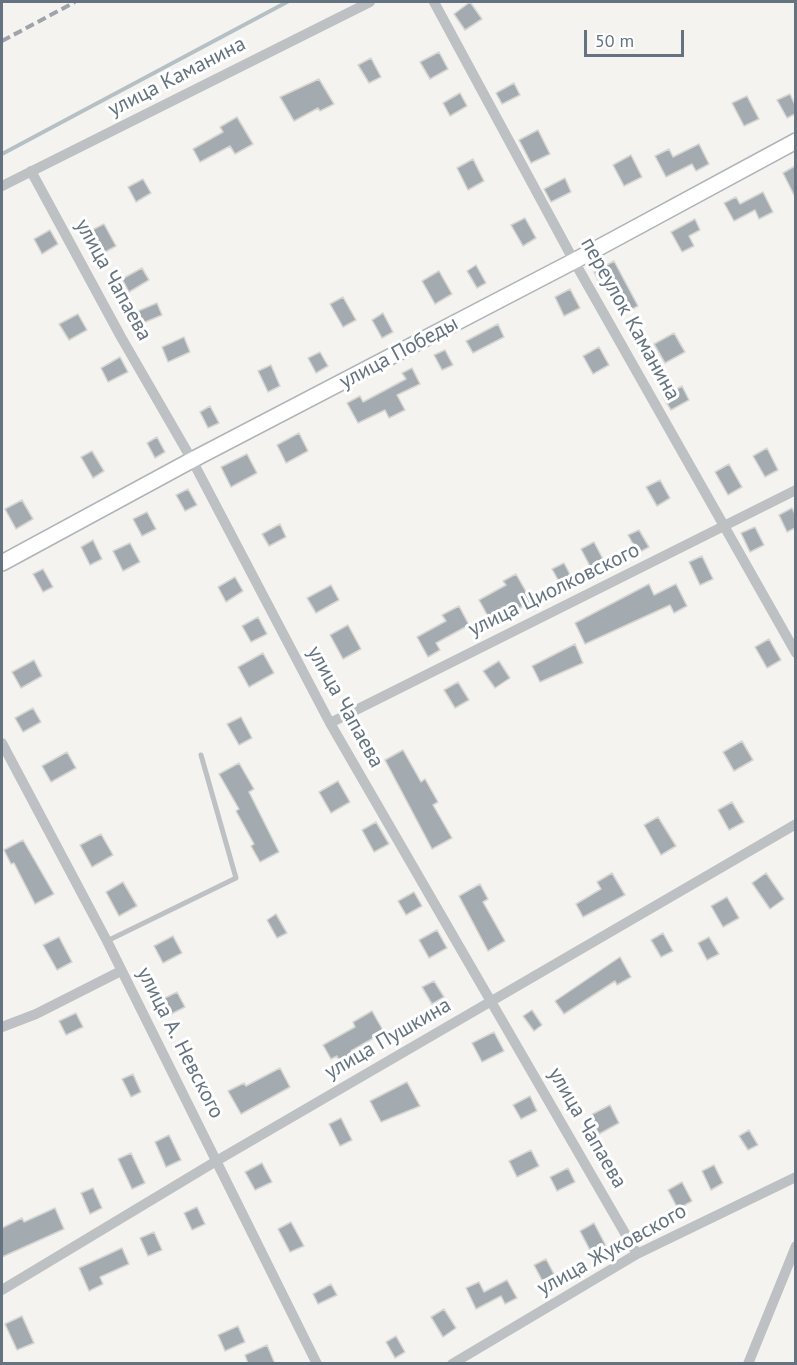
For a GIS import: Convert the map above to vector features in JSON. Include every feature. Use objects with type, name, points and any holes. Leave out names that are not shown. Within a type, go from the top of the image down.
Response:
[{"type":"street","name":"улица Каманина","points":[[2,186],[370,2]]},
{"type":"street","name":"переулок Каманина","points":[[434,2],[574,261],[795,653]]},
{"type":"street","name":"улица Победы","points":[[2,563],[192,460],[574,261],[795,141]]},
{"type":"street","name":"улица Чапаева","points":[[31,171],[121,337],[192,460],[330,723],[637,1254]]},
{"type":"street","name":"улица Циолковского","points":[[330,723],[795,490]]},
{"type":"street","name":"улица А. Невского","points":[[2,743],[107,941],[218,1160],[317,1364]]},
{"type":"street","name":"улица Пушкина","points":[[2,1290],[218,1160],[795,824]]},
{"type":"street","points":[[2,1027],[36,1014],[121,971]]},
{"type":"street","name":"улица Жуковского","points":[[452,1364],[637,1254],[795,1177]]},
{"type":"street","points":[[748,1364],[795,1246]]},
{"type":"lane","points":[[107,941],[236,878],[201,755]]},
{"type":"building","points":[[470,2],[482,19],[465,30],[454,14]]},
{"type":"building","points":[[439,52],[448,69],[430,79],[420,62]]},
{"type":"building","points":[[371,58],[381,77],[369,83],[358,65]]},
{"type":"building","points":[[319,79],[334,104],[320,111],[318,108],[294,121],[280,97]]},
{"type":"building","points":[[514,83],[520,95],[502,104],[496,93]]},
{"type":"building","points":[[460,93],[467,106],[450,116],[443,103]]},
{"type":"building","points":[[790,94],[795,105],[795,114],[787,118],[777,100]]},
{"type":"building","points":[[747,96],[759,119],[744,126],[732,103]]},
{"type":"building","points":[[237,117],[253,144],[235,154],[230,146],[200,162],[193,149],[223,132],[220,127]]},
{"type":"building","points":[[538,130],[550,154],[531,163],[519,140]]},
{"type":"building","points":[[699,144],[709,164],[696,171],[692,164],[666,177],[655,156],[669,149],[673,157]]},
{"type":"building","points":[[631,155],[642,177],[624,186],[613,165]]},
{"type":"building","points":[[473,159],[484,181],[468,190],[457,168]]},
{"type":"building","points":[[795,166],[795,197],[783,173]]},
{"type":"building","points":[[565,178],[571,192],[551,202],[544,189]]},
{"type":"building","points":[[143,179],[151,193],[136,202],[128,187]]},
{"type":"building","points":[[763,192],[773,212],[759,219],[755,210],[734,221],[724,203],[736,197],[740,204]]},
{"type":"building","points":[[525,218],[536,238],[523,246],[511,225]]},
{"type":"building","points":[[695,219],[700,230],[689,236],[694,246],[682,252],[671,232]]},
{"type":"building","points":[[104,224],[116,246],[105,252],[92,230]]},
{"type":"building","points":[[50,230],[58,244],[42,254],[34,239]]},
{"type":"building","points":[[614,261],[638,306],[621,315],[606,286],[602,288],[594,272]]},
{"type":"building","points":[[476,265],[486,283],[477,288],[467,271]]},
{"type":"building","points":[[142,268],[149,280],[129,292],[122,279]]},
{"type":"building","points":[[439,271],[452,294],[435,304],[422,281]]},
{"type":"building","points":[[570,289],[580,308],[564,316],[555,297]]},
{"type":"building","points":[[343,297],[356,320],[343,327],[330,304]]},
{"type":"building","points":[[157,303],[162,315],[143,323],[138,311]]},
{"type":"building","points":[[383,313],[393,332],[382,338],[372,320]]},
{"type":"building","points":[[78,314],[87,330],[69,340],[59,324]]},
{"type":"building","points":[[498,324],[504,337],[473,353],[466,341]]},
{"type":"building","points":[[674,333],[685,352],[665,363],[654,344]]},
{"type":"building","points":[[184,337],[190,352],[168,362],[162,347]]},
{"type":"building","points":[[599,347],[609,365],[593,374],[583,356]]},
{"type":"building","points":[[445,350],[453,365],[442,370],[434,355]]},
{"type":"building","points":[[320,352],[328,366],[316,373],[308,358]]},
{"type":"building","points":[[120,357],[128,372],[108,382],[101,368]]},
{"type":"building","points":[[271,365],[280,386],[268,392],[258,371]]},
{"type":"building","points":[[412,368],[420,384],[397,395],[405,410],[389,418],[385,410],[358,423],[347,403],[360,396],[363,402],[406,379],[402,373]]},
{"type":"building","points":[[682,386],[689,400],[671,410],[663,397]]},
{"type":"building","points":[[210,406],[219,423],[208,428],[200,412]]},
{"type":"building","points":[[299,433],[308,451],[286,463],[277,445]]},
{"type":"building","points":[[157,437],[165,452],[155,458],[147,443]]},
{"type":"building","points":[[767,448],[778,470],[765,477],[753,456]]},
{"type":"building","points":[[92,451],[104,471],[93,478],[81,457]]},
{"type":"building","points":[[247,454],[257,473],[231,487],[221,467]]},
{"type":"building","points":[[729,464],[742,487],[728,495],[715,472]]},
{"type":"building","points":[[660,480],[670,498],[657,506],[646,487]]},
{"type":"building","points":[[188,489],[197,505],[185,511],[176,495]]},
{"type":"building","points":[[22,500],[33,519],[16,529],[5,509]]},
{"type":"building","points":[[792,508],[795,514],[795,528],[787,532],[779,515]]},
{"type":"building","points":[[147,512],[156,529],[142,536],[133,519]]},
{"type":"building","points":[[280,524],[286,537],[269,546],[262,534]]},
{"type":"building","points":[[755,527],[764,545],[750,552],[741,533]]},
{"type":"building","points":[[639,530],[649,547],[638,553],[628,535]]},
{"type":"building","points":[[93,540],[102,559],[90,565],[81,547]]},
{"type":"building","points":[[594,542],[605,563],[592,570],[581,549]]},
{"type":"building","points":[[130,543],[140,562],[123,571],[113,551]]},
{"type":"building","points":[[702,556],[713,579],[700,585],[689,562]]},
{"type":"building","points":[[564,563],[573,580],[562,587],[552,569]]},
{"type":"building","points":[[43,569],[53,587],[43,592],[33,574]]},
{"type":"building","points":[[516,574],[532,602],[491,622],[479,600],[506,585],[503,581]]},
{"type":"building","points":[[235,577],[243,591],[226,602],[218,587]]},
{"type":"building","points":[[649,584],[654,595],[676,584],[687,606],[674,613],[670,605],[585,644],[575,623]]},
{"type":"building","points":[[331,585],[339,600],[316,613],[307,598]]},
{"type":"building","points":[[459,606],[469,625],[436,643],[440,650],[428,657],[417,637],[446,621],[442,615]]},
{"type":"building","points":[[258,617],[267,634],[251,642],[242,626]]},
{"type":"building","points":[[348,625],[361,649],[343,659],[330,635]]},
{"type":"building","points":[[769,639],[781,660],[767,668],[755,647]]},
{"type":"building","points":[[575,644],[583,663],[540,682],[532,666]]},
{"type":"building","points":[[263,653],[274,673],[249,687],[238,667]]},
{"type":"building","points":[[34,660],[42,676],[21,688],[12,672]]},
{"type":"building","points":[[499,661],[510,678],[495,688],[483,671]]},
{"type":"building","points":[[458,682],[469,700],[455,708],[444,690]]},
{"type":"building","points":[[33,708],[41,722],[23,732],[15,718]]},
{"type":"building","points":[[241,717],[252,738],[239,745],[227,724]]},
{"type":"building","points":[[742,741],[753,760],[734,771],[723,752]]},
{"type":"building","points":[[403,750],[421,782],[425,779],[438,802],[433,805],[452,838],[432,849],[385,760]]},
{"type":"building","points":[[67,752],[76,768],[51,782],[42,766]]},
{"type":"building","points":[[239,763],[254,789],[249,792],[279,852],[260,862],[251,846],[254,844],[236,811],[239,809],[219,774]]},
{"type":"building","points":[[338,781],[350,802],[331,813],[319,792]]},
{"type":"building","points":[[732,802],[744,822],[729,830],[718,810]]},
{"type":"building","points":[[658,817],[676,846],[661,855],[644,825]]},
{"type":"building","points":[[376,822],[389,844],[374,852],[362,830]]},
{"type":"building","points":[[101,834],[113,855],[92,867],[80,845]]},
{"type":"building","points":[[23,840],[54,894],[35,904],[14,863],[11,864],[4,850]]},
{"type":"building","points":[[612,873],[625,895],[583,917],[576,904],[601,889],[597,882]]},
{"type":"building","points":[[766,873],[784,899],[770,909],[752,883]]},
{"type":"building","points":[[123,882],[137,906],[119,916],[106,892]]},
{"type":"building","points":[[480,884],[488,899],[483,902],[505,941],[488,951],[459,896]]},
{"type":"building","points":[[414,892],[422,906],[406,915],[398,901]]},
{"type":"building","points":[[727,897],[739,918],[723,927],[711,906]]},
{"type":"building","points":[[276,914],[287,933],[277,938],[267,920]]},
{"type":"building","points":[[437,930],[447,948],[429,958],[419,940]]},
{"type":"building","points":[[663,933],[673,951],[661,957],[651,940]]},
{"type":"building","points":[[173,936],[182,953],[163,963],[154,946]]},
{"type":"building","points":[[59,937],[72,962],[57,970],[43,945]]},
{"type":"building","points":[[709,937],[719,954],[707,960],[698,943]]},
{"type":"building","points":[[620,957],[631,977],[617,985],[615,981],[564,1014],[555,1001]]},
{"type":"building","points":[[434,981],[444,997],[432,1004],[422,987]]},
{"type":"building","points":[[177,992],[185,1007],[167,1016],[159,1001]]},
{"type":"building","points":[[532,1010],[542,1025],[534,1031],[523,1016]]},
{"type":"building","points":[[372,1011],[384,1032],[351,1051],[353,1055],[340,1062],[337,1056],[331,1059],[323,1045],[355,1027],[353,1022]]},
{"type":"building","points":[[76,1013],[83,1027],[66,1035],[59,1021]]},
{"type":"building","points":[[494,1032],[504,1051],[482,1062],[472,1043]]},
{"type":"building","points":[[280,1068],[290,1087],[241,1114],[228,1091],[244,1083],[246,1086]]},
{"type":"building","points":[[133,1074],[141,1092],[131,1097],[122,1079]]},
{"type":"building","points":[[407,1082],[420,1106],[381,1122],[370,1101]]},
{"type":"building","points":[[530,1096],[537,1111],[521,1119],[513,1105]]},
{"type":"building","points":[[610,1105],[619,1123],[599,1134],[589,1116]]},
{"type":"building","points":[[341,1118],[352,1140],[340,1146],[329,1124]]},
{"type":"building","points":[[749,1130],[758,1145],[748,1150],[739,1136]]},
{"type":"building","points":[[169,1135],[181,1160],[166,1167],[155,1142]]},
{"type":"building","points":[[531,1150],[539,1166],[517,1177],[509,1161]]},
{"type":"building","points":[[131,1153],[145,1183],[132,1189],[118,1159]]},
{"type":"building","points":[[262,1163],[272,1182],[255,1190],[245,1172]]},
{"type":"building","points":[[714,1165],[723,1183],[711,1190],[702,1171]]},
{"type":"building","points":[[568,1168],[575,1182],[557,1191],[550,1177]]},
{"type":"building","points":[[682,1182],[692,1201],[678,1209],[668,1190]]},
{"type":"building","points":[[93,1188],[102,1208],[90,1214],[81,1193]]},
{"type":"building","points":[[197,1207],[205,1224],[192,1230],[184,1213]]},
{"type":"building","points":[[55,1208],[64,1229],[2,1257],[2,1228],[22,1218],[24,1222]]},
{"type":"building","points":[[291,1222],[304,1246],[290,1252],[278,1229]]},
{"type":"building","points":[[594,1223],[606,1246],[592,1254],[580,1231]]},
{"type":"building","points":[[154,1232],[162,1250],[148,1256],[140,1238]]},
{"type":"building","points":[[122,1248],[129,1264],[100,1277],[103,1284],[89,1291],[79,1268]]},
{"type":"building","points":[[546,1259],[556,1278],[544,1284],[534,1265]]},
{"type":"building","points":[[507,1280],[517,1298],[505,1304],[501,1296],[476,1309],[466,1288],[479,1282],[484,1292]]},
{"type":"building","points":[[331,1284],[337,1295],[318,1304],[313,1294]]},
{"type":"building","points":[[444,1309],[456,1328],[443,1337],[431,1317]]},
{"type":"building","points":[[22,1316],[34,1343],[17,1350],[5,1324]]},
{"type":"building","points":[[238,1326],[245,1342],[225,1351],[218,1335]]},
{"type":"building","points":[[396,1336],[405,1352],[395,1358],[386,1342]]},
{"type":"building","points":[[267,1345],[275,1364],[248,1364],[245,1355]]},
{"type":"waterway","points":[[2,154],[287,2]]},
{"type":"railway","points":[[2,41],[75,2]]}]
